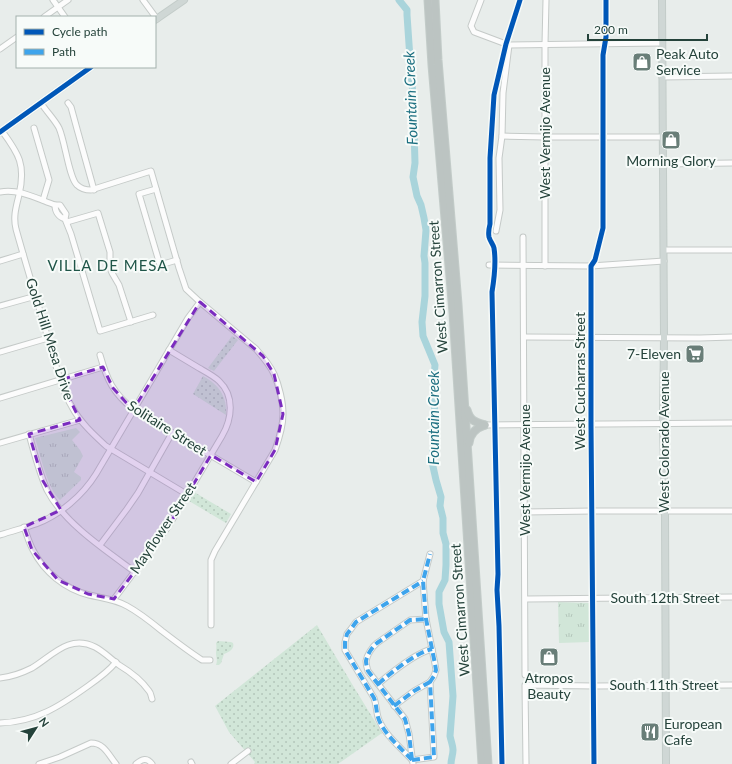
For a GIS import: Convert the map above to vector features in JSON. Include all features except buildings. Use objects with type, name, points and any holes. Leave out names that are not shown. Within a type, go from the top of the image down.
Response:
[{"type":"highway","name":"West Cimarron Street","points":[[428,0],[452,305],[482,764]]},
{"type":"highway","name":"West Cimarron Street","points":[[435,0],[438,60],[458,304],[488,764]]},
{"type":"highway","points":[[463,383],[469,416],[474,421],[485,425]]},
{"type":"highway","points":[[468,466],[471,436],[477,429],[485,425]]},
{"type":"main road","points":[[156,20],[184,0]]},
{"type":"main road","name":"West Colorado Avenue","points":[[662,0],[664,250],[663,424],[665,511],[666,764]]},
{"type":"main road","points":[[1,132],[90,68]]},
{"type":"street","points":[[53,0],[64,16]]},
{"type":"street","points":[[45,16],[68,0]]},
{"type":"street","points":[[143,0],[153,16]]},
{"type":"street","points":[[481,0],[471,26],[474,32],[506,44],[662,44]]},
{"type":"street","name":"West Vermijo Avenue","points":[[545,266],[546,0]]},
{"type":"street","name":"West Cucharras Street","points":[[594,764],[591,266],[595,260],[603,228],[603,55],[606,37],[606,0]]},
{"type":"street","points":[[0,49],[16,38]]},
{"type":"street","points":[[496,231],[500,210],[498,158],[502,136],[503,92],[509,44]]},
{"type":"street","points":[[662,77],[732,76]]},
{"type":"street","points":[[68,102],[71,107],[94,190]]},
{"type":"street","points":[[41,103],[59,128],[72,176],[76,184],[86,190],[94,190],[151,172],[186,288],[200,302],[256,349],[274,374],[281,395],[283,414],[280,434],[275,450],[211,560],[211,625]]},
{"type":"street","points":[[34,128],[49,180],[43,200]]},
{"type":"street","name":"Gold Hill Mesa Drive","points":[[1,132],[14,148],[21,163],[22,175],[14,222],[60,380],[68,400],[80,420],[96,438],[111,449],[188,495]]},
{"type":"street","points":[[502,136],[663,137]]},
{"type":"street","points":[[663,164],[732,163]]},
{"type":"street","points":[[156,189],[139,194],[160,265],[177,260]]},
{"type":"street","points":[[0,192],[19,192],[60,206],[66,214],[66,220],[100,331],[153,315]]},
{"type":"street","points":[[66,220],[98,213],[110,252],[110,267],[119,285],[131,322]]},
{"type":"street","name":"West Vermijo Avenue","points":[[523,237],[526,675]]},
{"type":"street","points":[[664,250],[732,250]]},
{"type":"street","points":[[0,261],[23,254]]},
{"type":"street","points":[[489,266],[591,266],[664,261]]},
{"type":"street","points":[[0,306],[36,296]]},
{"type":"street","points":[[0,534],[37,523],[52,516],[74,500],[89,484],[188,318],[200,302]]},
{"type":"street","points":[[524,338],[732,337]]},
{"type":"street","points":[[0,352],[48,338]]},
{"type":"street","name":"Mayflower Street","points":[[114,599],[168,527],[225,431],[229,419],[230,402],[226,391],[218,380],[169,350]]},
{"type":"street","name":"Solitaire Street","points":[[100,355],[103,367],[113,388],[134,410],[256,482]]},
{"type":"street","points":[[0,398],[103,367]]},
{"type":"street","points":[[0,443],[80,420]]},
{"type":"street","points":[[485,425],[524,426],[732,423]]},
{"type":"street","points":[[100,545],[127,509],[172,433]]},
{"type":"street","points":[[29,434],[39,469],[54,501],[77,528],[135,572]]},
{"type":"street","points":[[525,512],[732,510]]},
{"type":"street","points":[[24,527],[32,550],[48,571],[58,580],[71,588],[88,594],[114,599],[142,615],[202,660],[210,660]]},
{"type":"street","points":[[394,706],[414,691],[430,682],[436,670],[426,619],[423,580],[430,554]]},
{"type":"street","points":[[412,762],[383,730],[378,718],[377,706],[374,698],[349,658],[345,650],[345,642],[351,628],[356,622],[423,580]]},
{"type":"street","name":"South 12th Street","points":[[526,599],[732,598]]},
{"type":"street","points":[[412,762],[409,734],[404,720],[368,671],[366,660],[373,646],[410,620],[426,619]]},
{"type":"street","points":[[0,678],[16,675],[28,670],[67,645],[74,643],[88,644],[96,647],[134,676],[150,692],[152,699]]},
{"type":"street","points":[[378,684],[395,670],[420,654],[432,649]]},
{"type":"street","points":[[0,723],[15,722],[53,709],[105,674],[116,662]]},
{"type":"street","points":[[412,762],[434,757],[430,682]]},
{"type":"street","name":"South 11th Street","points":[[526,764],[525,685],[732,685]]},
{"type":"street","points":[[96,743],[98,736]]},
{"type":"street","points":[[39,764],[60,757],[90,743],[100,744],[104,747],[116,764]]},
{"type":"street","points":[[231,764],[248,751]]},
{"type":"street","points":[[136,764],[144,759],[147,759],[152,764]]},
{"type":"highlighted area","points":[[200,302],[263,356],[274,374],[283,414],[275,450],[256,482],[211,455],[168,527],[114,599],[88,594],[58,580],[32,550],[24,527],[61,510],[43,481],[29,434],[80,420],[60,380],[103,367],[113,388],[133,410]]},
{"type":"green space","points":[[232,336],[238,340],[214,371],[208,368]]},
{"type":"green space","points":[[203,376],[218,387],[221,392],[225,402],[226,415],[193,394]]},
{"type":"green space","points":[[76,428],[80,432],[72,440],[83,456],[74,472],[81,477],[81,480],[60,500],[48,480],[35,438]]},
{"type":"green space","points":[[194,492],[231,514],[226,523],[189,501]]},
{"type":"green space","points":[[558,602],[589,603],[590,642],[559,643]]},
{"type":"green space","points":[[317,625],[382,733],[338,764],[254,764],[255,762],[229,732],[215,706]]},
{"type":"green space","points":[[218,641],[231,642],[233,643],[233,647],[224,654],[221,663],[216,665],[216,643]]},
{"type":"waterway","name":"Fountain Creek","points":[[399,0],[407,10],[413,95],[415,163],[413,177],[426,230],[424,256],[425,296],[422,322],[423,336],[435,365],[434,401],[436,429],[432,462],[441,497],[440,506],[443,518],[443,533],[446,544],[445,580],[439,592],[439,604],[444,632],[449,642],[453,696],[450,736],[453,750],[451,764]]},
{"type":"marked path","points":[[412,760],[434,757],[430,682],[436,670],[426,619],[423,581],[430,554]]},
{"type":"marked path","points":[[412,760],[389,736],[382,726],[378,717],[374,698],[345,650],[345,642],[347,634],[356,622],[423,581]]},
{"type":"marked path","points":[[412,760],[409,734],[405,719],[368,671],[366,661],[370,651],[377,643],[410,620],[426,619]]},
{"type":"marked path","points":[[378,684],[411,659],[425,651],[432,649]]},
{"type":"marked path","points":[[394,706],[414,691],[430,682]]},
{"type":"cycle path","points":[[502,764],[497,590],[498,574],[492,292],[495,259],[494,248],[489,238],[490,158],[494,95],[506,44],[520,0]]},
{"type":"cycle path","points":[[594,764],[591,266],[595,260],[603,228],[603,55],[606,37],[606,0]]},
{"type":"cycle path","points":[[0,132],[90,68]]},
{"type":"place","name":"Peak Auto Service","points":[[642,62]]},
{"type":"place","name":"Morning Glory","points":[[671,140]]},
{"type":"place","name":"7-Eleven","points":[[695,354]]},
{"type":"place","name":"Atropos Beauty","points":[[549,657]]},
{"type":"place","name":"European Cafe","points":[[650,732]]},
{"type":"district","name":"VILLA DE MESA","points":[[108,266]]}]
